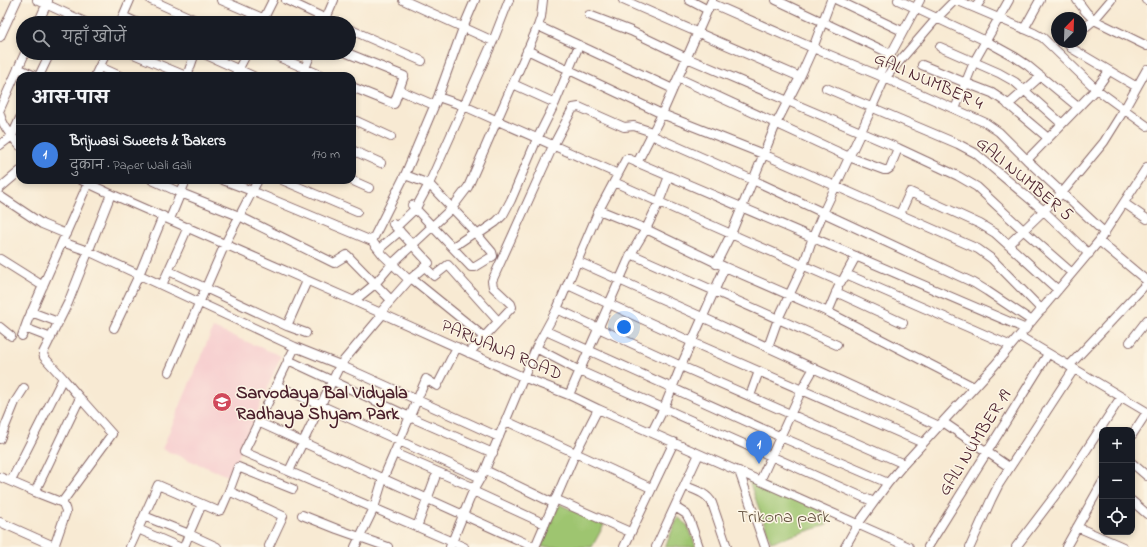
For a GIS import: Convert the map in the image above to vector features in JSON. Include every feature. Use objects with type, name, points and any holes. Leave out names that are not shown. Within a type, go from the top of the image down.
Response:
[{"type":"street","points":[[0,37],[17,0]]},
{"type":"street","points":[[37,0],[48,2],[69,15]]},
{"type":"street","points":[[123,16],[130,0]]},
{"type":"street","points":[[151,0],[186,16]]},
{"type":"street","points":[[221,0],[253,16]]},
{"type":"street","points":[[265,16],[273,0]]},
{"type":"street","points":[[286,0],[316,16]]},
{"type":"street","points":[[327,16],[334,0]]},
{"type":"street","points":[[403,0],[493,42]]},
{"type":"street","points":[[372,241],[405,174],[436,101],[475,0]]},
{"type":"street","points":[[379,249],[414,206],[429,184],[493,42],[509,0]]},
{"type":"street","points":[[354,301],[375,284],[392,264],[452,208],[468,186],[538,26],[541,17],[543,0]]},
{"type":"street","points":[[623,0],[800,77]]},
{"type":"street","name":"GALI NUMBER 4","points":[[689,0],[710,4],[882,76],[986,123],[999,132],[1105,232]]},
{"type":"street","points":[[776,0],[891,54]]},
{"type":"street","points":[[716,264],[731,234],[776,124],[813,48],[831,0]]},
{"type":"street","points":[[837,0],[902,31]]},
{"type":"street","points":[[898,0],[918,4],[937,18],[986,41],[1022,61],[1078,107]]},
{"type":"street","points":[[882,76],[955,0],[1043,38],[1096,89],[1147,126]]},
{"type":"street","points":[[976,8],[981,0]]},
{"type":"street","points":[[955,109],[974,62],[1009,0]]},
{"type":"street","points":[[1024,29],[1040,0]]},
{"type":"street","points":[[1077,0],[1094,20],[1147,46]]},
{"type":"street","points":[[1087,26],[1111,0]]},
{"type":"street","points":[[41,16],[48,2]]},
{"type":"street","points":[[637,163],[662,114],[710,4]]},
{"type":"street","points":[[768,347],[778,319],[803,266],[823,213],[861,132],[891,54],[902,31],[918,4]]},
{"type":"street","points":[[589,15],[631,31],[687,58],[898,148],[958,176],[977,187],[1072,273]]},
{"type":"street","points":[[538,26],[673,89]]},
{"type":"street","points":[[356,32],[422,61]]},
{"type":"street","points":[[452,247],[496,222],[503,215],[580,45]]},
{"type":"street","points":[[940,47],[1008,77],[1062,124]]},
{"type":"street","points":[[1071,48],[1137,87]]},
{"type":"street","points":[[527,50],[570,69],[662,114],[763,154],[978,249],[997,263],[1042,310]]},
{"type":"street","points":[[356,57],[404,76],[394,104],[356,89]]},
{"type":"street","points":[[16,72],[22,60]]},
{"type":"street","points":[[41,72],[47,60]]},
{"type":"street","points":[[97,72],[103,60]]},
{"type":"street","points":[[148,60],[177,72]]},
{"type":"street","points":[[189,72],[193,60]]},
{"type":"street","points":[[214,60],[235,72]]},
{"type":"street","points":[[238,72],[244,60]]},
{"type":"street","points":[[281,60],[301,72]]},
{"type":"street","points":[[303,72],[308,60]]},
{"type":"street","points":[[922,65],[992,93],[1048,138]]},
{"type":"street","points":[[100,67],[111,72]]},
{"type":"street","points":[[18,68],[26,72]]},
{"type":"street","points":[[1008,246],[1062,193],[1104,142],[1147,69]]},
{"type":"street","points":[[1027,160],[1096,89],[1109,71]]},
{"type":"street","points":[[0,109],[16,73]]},
{"type":"street","points":[[1008,105],[1041,76]]},
{"type":"street","points":[[678,78],[849,157],[886,170],[890,168],[898,148]]},
{"type":"street","points":[[513,84],[554,103]]},
{"type":"street","name":"GALI NUMBER 5","points":[[826,88],[958,144],[975,153],[1044,211],[1088,254]]},
{"type":"street","points":[[399,90],[436,101],[464,106],[552,146],[616,178],[659,202],[841,282]]},
{"type":"street","points":[[469,353],[511,309],[512,305],[493,287],[492,281],[552,146],[573,108],[580,107],[624,127],[634,126],[652,134],[974,284],[1032,321]]},
{"type":"street","points":[[0,114],[4,125],[16,141]]},
{"type":"street","points":[[356,121],[391,137]]},
{"type":"street","points":[[0,145],[12,136],[16,127]]},
{"type":"street","points":[[356,152],[380,163]]},
{"type":"street","points":[[451,544],[474,490],[493,452],[536,348],[546,331],[568,285],[599,210],[626,159],[1026,329]]},
{"type":"street","points":[[845,547],[858,524],[904,464],[1026,329],[1099,242],[1147,167]]},
{"type":"street","points":[[0,188],[16,174]]},
{"type":"street","points":[[405,174],[429,184],[476,234],[493,254],[492,257],[475,267],[471,267],[414,206]]},
{"type":"street","points":[[569,395],[631,254],[646,229],[659,202],[668,176]]},
{"type":"street","points":[[356,182],[369,188]]},
{"type":"street","points":[[51,338],[23,332],[64,238],[84,184]]},
{"type":"street","name":"PARWANA ROAD","points":[[91,184],[909,547]]},
{"type":"street","points":[[161,184],[239,216],[334,263],[347,255],[391,300]]},
{"type":"street","points":[[114,328],[166,218],[181,193],[184,184]]},
{"type":"street","points":[[234,184],[372,241],[392,264],[484,337]]},
{"type":"street","points":[[169,372],[225,244],[256,184]]},
{"type":"street","points":[[291,184],[357,212]]},
{"type":"street","points":[[900,214],[910,192],[980,224],[995,233],[1058,290]]},
{"type":"street","points":[[62,503],[112,434],[44,357],[43,353],[68,303],[111,194]]},
{"type":"street","points":[[0,196],[64,238],[88,251],[295,347],[340,365],[498,437]]},
{"type":"street","points":[[1124,203],[1147,219]]},
{"type":"street","points":[[599,210],[646,229],[716,264],[828,312],[974,387]]},
{"type":"street","points":[[162,285],[188,227]]},
{"type":"street","points":[[289,471],[304,443],[320,405],[340,365],[391,300],[410,279],[429,263],[396,227]]},
{"type":"street","points":[[970,547],[991,500],[1072,368],[1147,282],[1099,242]]},
{"type":"street","points":[[631,254],[837,345]]},
{"type":"street","points":[[828,312],[841,282],[856,256]]},
{"type":"street","points":[[0,259],[43,286]]},
{"type":"street","points":[[577,261],[941,424],[1010,467]]},
{"type":"street","points":[[424,266],[434,276],[448,265],[498,321]]},
{"type":"street","points":[[652,432],[664,408],[702,317],[725,268]]},
{"type":"street","points":[[169,271],[287,326],[306,333]]},
{"type":"street","points":[[846,274],[1011,346]]},
{"type":"street","points":[[287,326],[308,281]]},
{"type":"street","points":[[568,285],[692,342],[923,443]]},
{"type":"street","points":[[836,292],[903,323]]},
{"type":"street","points":[[557,309],[681,366],[904,464]]},
{"type":"street","points":[[31,312],[58,322]]},
{"type":"street","points":[[1130,342],[1147,320]]},
{"type":"street","points":[[0,327],[11,336]]},
{"type":"street","points":[[546,331],[888,484]]},
{"type":"street","points":[[1019,336],[1147,412],[1135,430]]},
{"type":"street","points":[[295,347],[244,452],[417,527],[451,544],[464,547]]},
{"type":"street","points":[[356,547],[374,508],[383,479],[426,379],[438,386],[457,347]]},
{"type":"street","points":[[536,348],[580,371],[874,502]]},
{"type":"street","name":"GALI NUMBER 19","points":[[928,547],[1048,354]]},
{"type":"street","points":[[288,360],[410,417],[493,452]]},
{"type":"street","points":[[760,481],[802,389],[814,368]]},
{"type":"street","points":[[750,396],[759,371]]},
{"type":"street","points":[[11,481],[64,378]]},
{"type":"street","points":[[276,385],[400,441],[630,532]]},
{"type":"street","points":[[0,439],[16,402],[24,388]]},
{"type":"street","points":[[1016,547],[1066,481],[1121,397]]},
{"type":"street","points":[[35,492],[80,398]]},
{"type":"street","points":[[258,422],[534,547],[575,454],[598,409]]},
{"type":"street","points":[[506,422],[651,488]]},
{"type":"street","points":[[624,547],[674,442]]},
{"type":"street","points":[[394,453],[545,524]]},
{"type":"street","points":[[656,547],[700,454]]},
{"type":"street","points":[[1135,466],[1147,476]]},
{"type":"street","points":[[130,547],[158,485],[220,511],[224,506],[238,467],[293,489]]},
{"type":"street","points":[[739,471],[765,547]]},
{"type":"street","points":[[0,477],[62,503],[66,508],[55,547],[0,522]]},
{"type":"street","points":[[417,527],[435,478]]},
{"type":"street","points":[[685,486],[705,495],[710,499],[727,547]]},
{"type":"street","points":[[1066,547],[1099,487]]},
{"type":"street","points":[[228,494],[231,492],[283,516],[269,546]]},
{"type":"street","points":[[184,547],[202,504]]},
{"type":"street","points":[[1135,504],[1147,514]]},
{"type":"street","points":[[675,507],[686,514],[699,547]]},
{"type":"street","points":[[302,515],[388,547]]},
{"type":"street","points":[[144,516],[217,547]]},
{"type":"street","points":[[1077,527],[1123,547]]},
{"type":"street","points":[[138,529],[179,547]]},
{"type":"shaded area","name":"Sarvodaya Bal Vidyala Radhaya Shyam Park","points":[[213,328],[281,356],[230,477],[162,449]]},
{"type":"green space","name":"Trikona park","points":[[748,478],[825,512],[827,525],[771,542]]},
{"type":"green space","points":[[559,504],[604,525],[592,547],[541,547]]},
{"type":"green space","points":[[678,517],[688,526],[696,547],[665,547]]},
{"type":"place","name":"Sarvodaya Bal Vidyala Radhaya Shyam Park","points":[[222,402]]},
{"type":"place","name":"Brijwasi Sweets & Bakers","points":[[759,464]]}]
